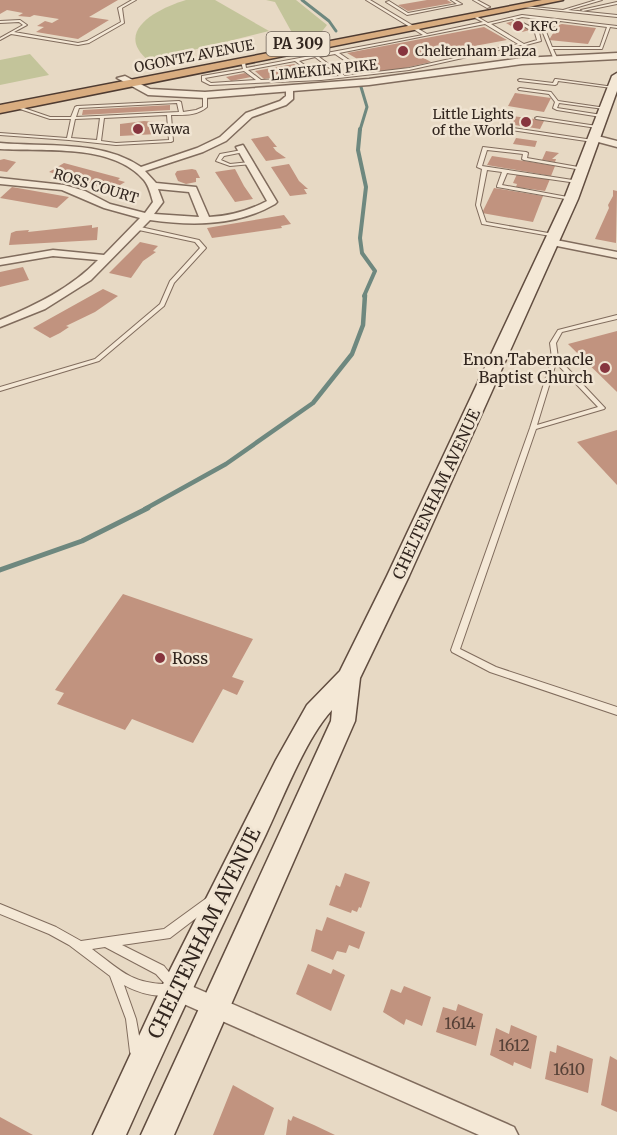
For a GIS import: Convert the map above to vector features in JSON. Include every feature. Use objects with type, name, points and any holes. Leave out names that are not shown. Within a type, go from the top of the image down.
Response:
[{"type":"highway","name":"OGONTZ AVENUE","points":[[120,82],[246,67],[410,25],[483,21],[524,3]]},
{"type":"highway","name":"OGONTZ AVENUE","points":[[120,82],[410,25],[488,7],[524,3],[558,4]]},
{"type":"highway","name":"LIMEKILN PIKE","points":[[0,101],[120,82]]},
{"type":"highway","name":"LIMEKILN PIKE","points":[[0,109],[120,82]]},
{"type":"main road","name":"CHELTENHAM AVENUE","points":[[109,1135],[175,990],[315,712],[348,678],[398,576],[553,239],[605,110]]},
{"type":"main road","name":"CHELTENHAM AVENUE","points":[[157,1135],[343,721],[348,678]]},
{"type":"street","name":"LIMEKILN PIKE","points":[[120,82],[141,94],[205,95],[289,90],[535,61],[617,56]]},
{"type":"street","points":[[140,170],[200,150],[223,139],[249,115],[283,103],[290,97],[289,90]]},
{"type":"street","points":[[605,110],[617,144]]},
{"type":"street","points":[[0,146],[85,151],[112,156],[140,170],[150,178],[158,202],[148,216],[87,278],[41,308],[0,324]]},
{"type":"street","points":[[241,149],[250,163]]},
{"type":"street","name":"ROSS COURT","points":[[0,181],[53,184],[75,190],[108,206],[148,216],[176,221],[205,220],[262,210],[272,202],[250,163]]},
{"type":"street","points":[[154,186],[193,189],[205,220]]},
{"type":"street","points":[[553,239],[617,255]]},
{"type":"street","points":[[0,262],[53,253],[105,258]]},
{"type":"street","points":[[175,990],[214,1004],[506,1135]]},
{"type":"lane","points":[[11,33],[78,44],[88,42],[123,22],[120,8],[134,0]]},
{"type":"lane","points":[[368,0],[426,35]]},
{"type":"lane","points":[[388,3],[407,14],[460,4],[453,0]]},
{"type":"lane","points":[[475,0],[488,7]]},
{"type":"lane","points":[[558,4],[600,0]]},
{"type":"lane","points":[[376,5],[394,1]]},
{"type":"lane","points":[[578,12],[617,3]]},
{"type":"lane","points":[[558,4],[578,12],[617,16]]},
{"type":"lane","points":[[593,13],[617,9]]},
{"type":"lane","points":[[513,18],[537,32]]},
{"type":"lane","points":[[291,57],[336,53],[483,21],[513,18],[539,18],[617,27]]},
{"type":"lane","points":[[246,67],[204,77],[204,81],[210,84],[226,84],[321,79],[409,69],[539,41],[535,23],[539,18]]},
{"type":"lane","points":[[556,60],[543,28],[555,25],[560,20]]},
{"type":"lane","points":[[0,22],[21,21],[24,23],[0,39]]},
{"type":"lane","points":[[483,21],[530,49],[535,61]]},
{"type":"lane","points":[[551,48],[601,48],[609,26]]},
{"type":"lane","points":[[336,53],[367,74]]},
{"type":"lane","points":[[316,56],[344,77]]},
{"type":"lane","points":[[291,57],[321,79]]},
{"type":"lane","points":[[246,67],[260,81]]},
{"type":"lane","points":[[226,84],[252,80],[254,78],[246,67]]},
{"type":"lane","points":[[520,80],[555,84],[556,80],[605,110]]},
{"type":"lane","points":[[520,89],[550,93],[557,102],[605,110]]},
{"type":"lane","points":[[15,106],[50,118],[169,114],[201,110],[205,106],[205,95]]},
{"type":"lane","points":[[69,140],[77,107],[179,102],[181,113]]},
{"type":"lane","points":[[557,102],[555,108],[557,109],[605,110]]},
{"type":"lane","points":[[537,118],[605,110]]},
{"type":"lane","points":[[513,129],[605,110]]},
{"type":"lane","points":[[0,134],[116,144],[171,141],[169,114]]},
{"type":"lane","points":[[99,142],[102,117]]},
{"type":"lane","points":[[485,148],[526,153],[524,159],[577,183],[479,166],[485,148]]},
{"type":"lane","points":[[241,149],[227,153],[218,161],[230,165],[250,163]]},
{"type":"lane","points":[[485,168],[478,205],[484,224],[553,239]]},
{"type":"lane","points":[[505,171],[499,186],[577,183]]},
{"type":"lane","points":[[0,389],[97,360],[162,305],[172,282],[203,248],[197,241],[136,228]]},
{"type":"lane","points":[[617,317],[560,331],[553,343],[555,358],[533,428],[455,650],[493,670],[617,711]]},
{"type":"lane","points":[[533,428],[602,408],[555,358]]},
{"type":"lane","points":[[80,946],[166,934],[224,890]]},
{"type":"lane","points":[[0,909],[80,946],[114,976],[151,990],[175,990]]},
{"type":"lane","points":[[106,942],[160,970],[175,990]]},
{"type":"lane","points":[[114,976],[131,1019],[138,1068]]},
{"type":"green space","points":[[186,0],[215,0],[269,31],[149,61],[139,50],[135,40],[137,31],[153,15]]},
{"type":"green space","points":[[266,0],[296,0],[327,25],[320,34],[296,40],[275,2]]},
{"type":"green space","points":[[30,54],[49,75],[0,85],[0,60]]},
{"type":"building","points":[[0,0],[118,0],[89,17],[109,20],[78,39],[36,32],[44,27],[37,26],[45,21],[52,23],[59,19],[34,15],[18,16],[23,13],[7,10],[0,14]]},
{"type":"building","points":[[427,0],[447,0],[452,3],[408,11],[398,5]]},
{"type":"building","name":"KFC","points":[[514,21],[530,30],[522,32],[506,23]]},
{"type":"building","points":[[558,25],[596,28],[588,44],[549,40]]},
{"type":"building","name":"Cheltenham Plaza","points":[[484,27],[507,40],[420,56],[431,62],[382,73],[347,53]]},
{"type":"building","points":[[294,64],[304,71],[264,79],[255,71]]},
{"type":"building","points":[[245,73],[251,77],[231,81],[226,77]]},
{"type":"building","points":[[515,93],[551,98],[544,112],[508,106]]},
{"type":"building","name":"Wawa","points":[[170,105],[170,110],[82,115],[83,110]]},
{"type":"building","name":"Little Lights of the World","points":[[512,116],[544,121],[540,129],[508,124]]},
{"type":"building","name":"Wawa","points":[[156,122],[157,134],[120,136],[120,124]]},
{"type":"building","points":[[268,136],[277,147],[273,147],[276,151],[286,158],[266,161],[251,139]]},
{"type":"building","points":[[516,138],[537,141],[535,147],[513,144]]},
{"type":"building","points":[[546,151],[559,153],[552,159],[556,159],[555,162],[542,160]]},
{"type":"building","points":[[492,156],[555,166],[551,176],[487,165]]},
{"type":"building","points":[[0,160],[16,162],[7,172],[0,171]]},
{"type":"building","points":[[64,163],[120,178],[118,180],[125,182],[112,190],[49,172]]},
{"type":"building","points":[[289,164],[299,181],[308,189],[304,189],[307,194],[290,196],[271,167]]},
{"type":"building","points":[[235,169],[253,199],[235,202],[215,172]]},
{"type":"building","points":[[196,170],[200,178],[196,178],[196,182],[186,184],[178,181],[175,174],[177,171]]},
{"type":"building","points":[[517,174],[550,179],[545,191],[516,187],[517,184],[513,183]]},
{"type":"building","points":[[12,187],[69,197],[57,208],[0,198]]},
{"type":"building","points":[[494,188],[543,196],[533,222],[482,213]]},
{"type":"building","points":[[613,190],[617,191],[616,243],[595,239],[609,208]]},
{"type":"building","points":[[284,215],[291,224],[281,226],[282,228],[212,238],[207,228]]},
{"type":"building","points":[[92,225],[92,228],[98,227],[97,240],[9,245],[11,233],[16,231],[29,230],[28,232]]},
{"type":"building","points":[[140,242],[158,246],[153,251],[156,252],[143,261],[131,278],[109,273]]},
{"type":"building","points":[[23,267],[29,280],[0,287],[0,272]]},
{"type":"building","points":[[103,289],[118,296],[95,312],[66,326],[69,327],[60,333],[50,338],[33,328]]},
{"type":"building","name":"Enon Tabernacle Baptist Church","points":[[617,331],[617,392],[568,344]]},
{"type":"building","name":"Enon Tabernacle Baptist Church","points":[[617,430],[617,485],[577,442]]},
{"type":"building","name":"Ross","points":[[123,594],[253,639],[232,677],[244,681],[237,695],[223,689],[193,743],[132,719],[125,730],[57,704],[64,693],[55,690]]},
{"type":"building","points":[[345,873],[370,882],[361,908],[359,907],[357,912],[352,910],[351,913],[329,905],[336,885],[340,887]]},
{"type":"building","points":[[327,917],[365,932],[359,949],[349,945],[346,953],[337,951],[333,960],[311,951],[316,929],[322,931]]},
{"type":"building","points":[[308,964],[331,974],[333,969],[345,975],[331,1011],[296,994]]},
{"type":"building","points":[[404,986],[431,997],[422,1026],[406,1019],[404,1025],[383,1012],[391,989],[401,993]]},
{"type":"building","points":[[458,1004],[483,1014],[476,1046],[436,1032],[443,1007],[456,1011]]},
{"type":"building","points":[[511,1025],[537,1036],[531,1069],[514,1062],[513,1066],[490,1055],[496,1028],[509,1034]]},
{"type":"building","points":[[557,1045],[593,1059],[588,1093],[545,1079],[550,1051],[556,1053]]},
{"type":"building","points":[[610,1056],[617,1060],[617,1112],[601,1105]]},
{"type":"building","points":[[233,1085],[274,1108],[264,1135],[213,1135]]},
{"type":"building","points":[[293,1116],[335,1135],[286,1135],[288,1119],[291,1121]]},
{"type":"building","points":[[0,1117],[33,1135],[0,1135]]},
{"type":"waterway","points":[[302,0],[329,21],[336,31]]},
{"type":"waterway","points":[[360,130],[367,107],[361,87]]},
{"type":"waterway","points":[[360,129],[358,150],[366,187],[360,238],[362,253],[375,271],[364,296]]},
{"type":"waterway","points":[[145,509],[226,464],[313,403],[352,354],[363,325],[365,295]]},
{"type":"waterway","points":[[0,570],[82,541],[148,508]]},
{"type":"place","name":"KFC","points":[[518,26]]},
{"type":"place","name":"Cheltenham Plaza","points":[[403,51]]},
{"type":"place","name":"Little Lights of the World","points":[[526,122]]},
{"type":"place","name":"Wawa","points":[[138,129]]},
{"type":"place","name":"Enon Tabernacle Baptist Church","points":[[605,368]]},
{"type":"place","name":"Ross","points":[[160,658]]}]
